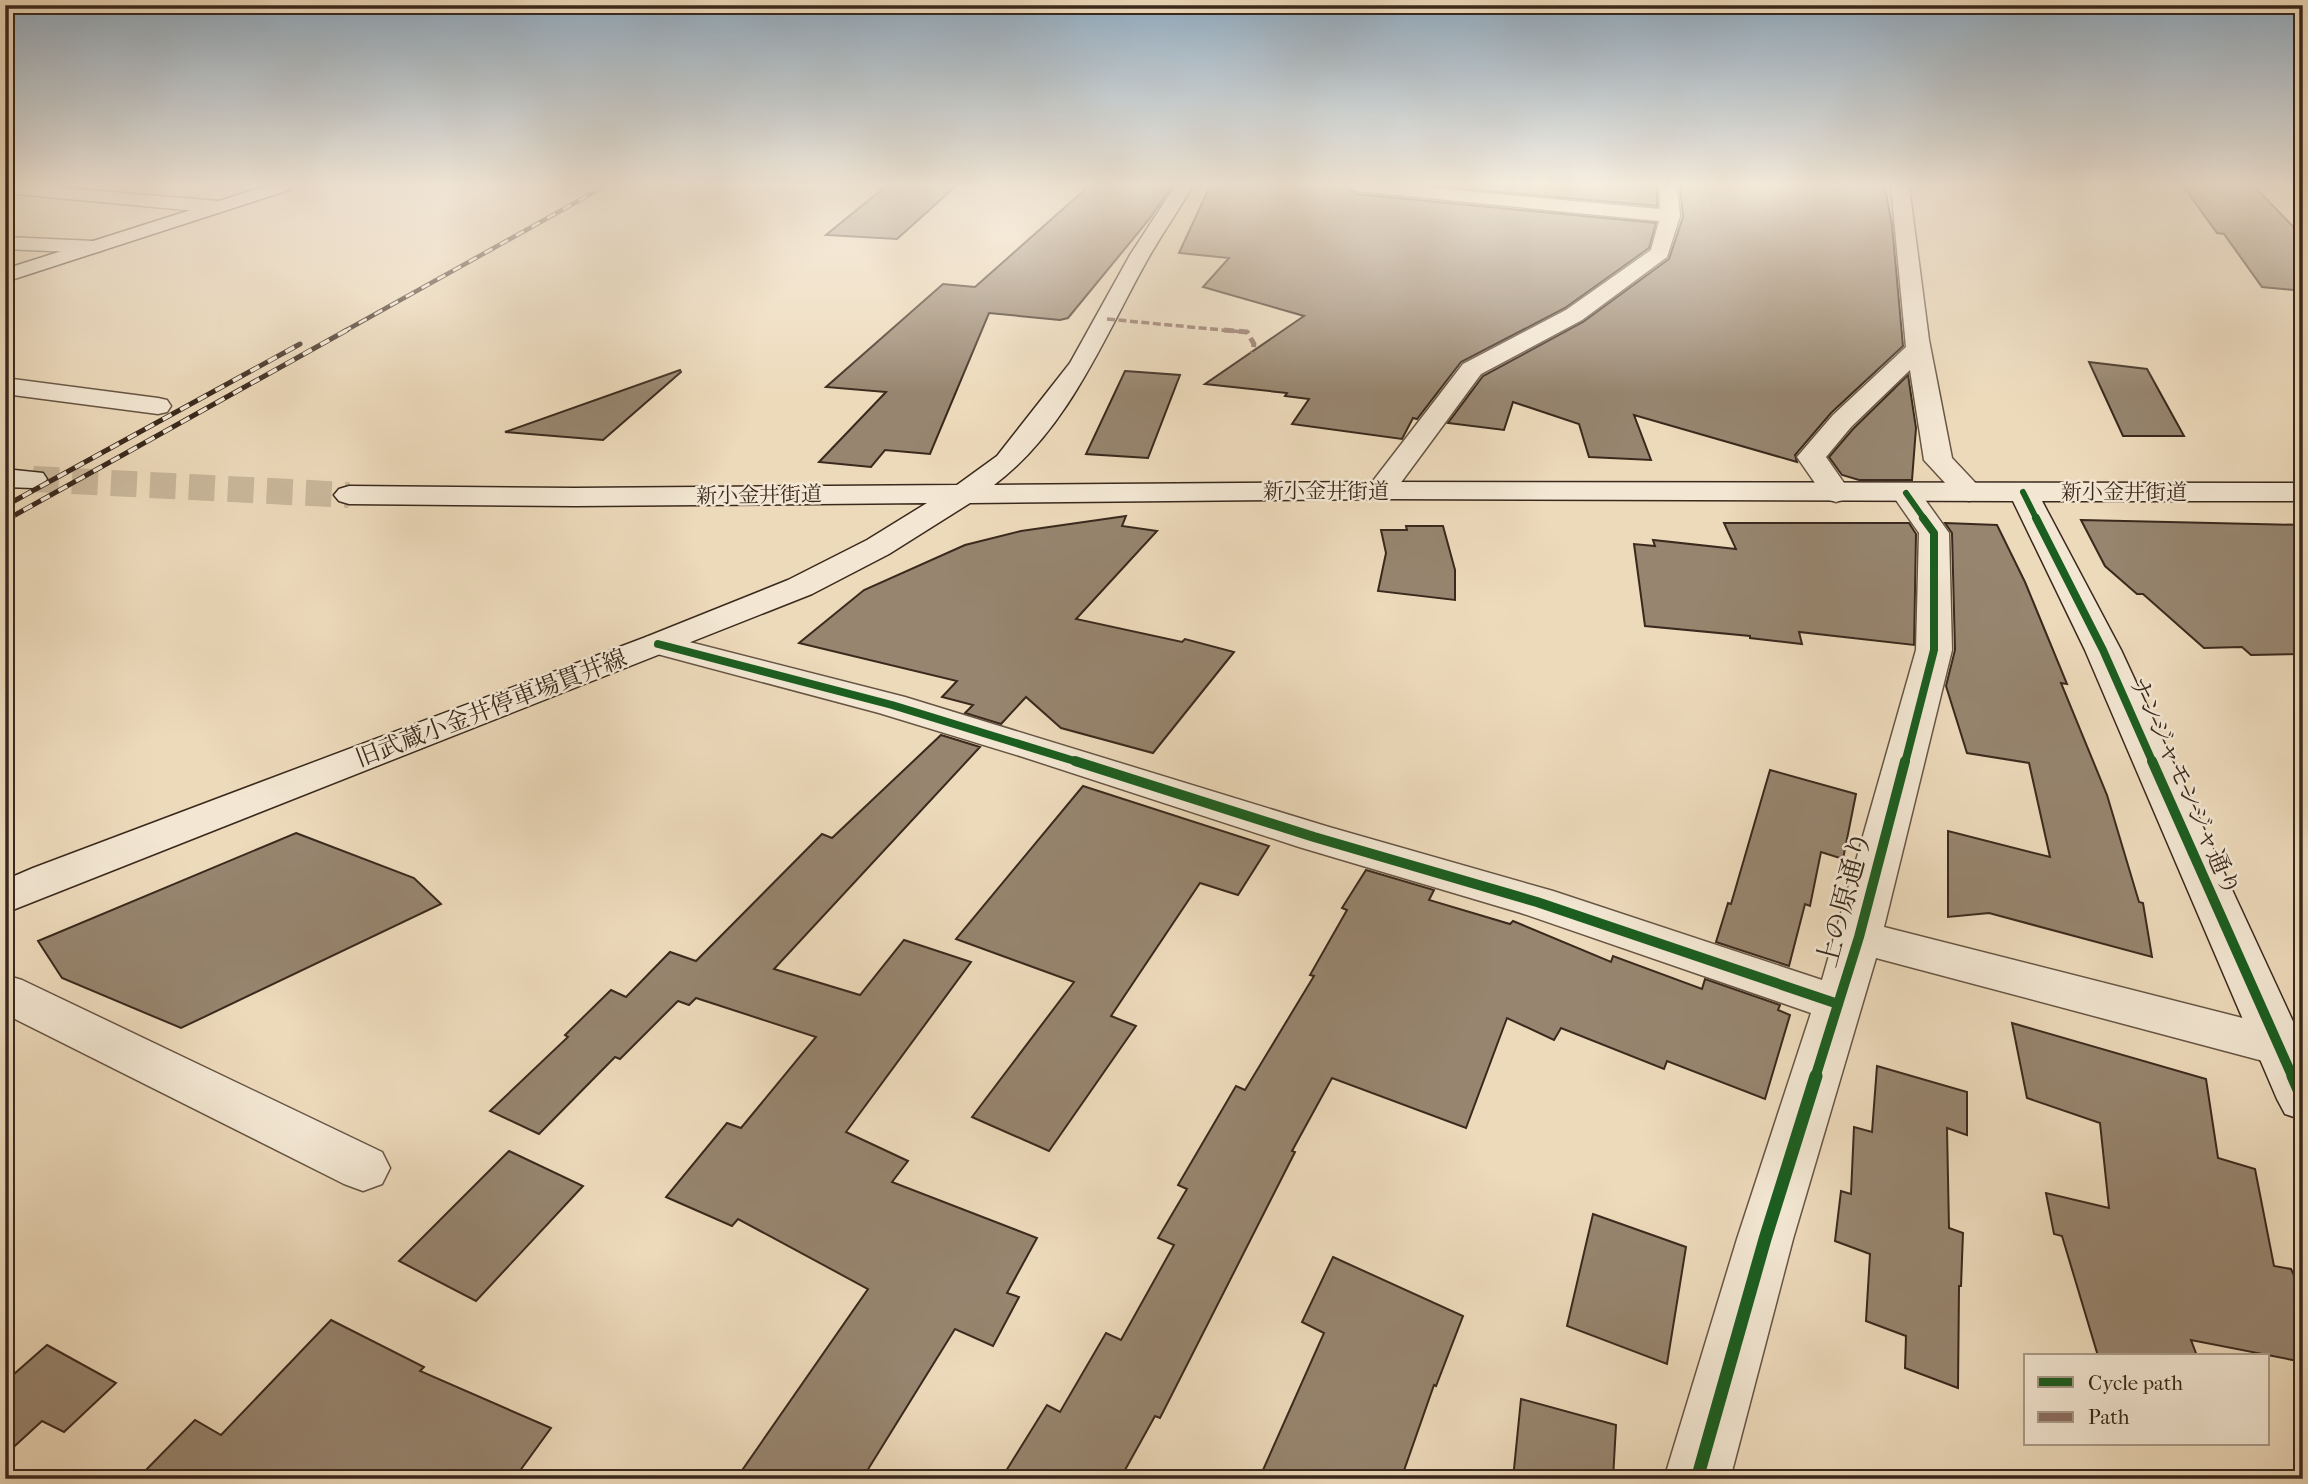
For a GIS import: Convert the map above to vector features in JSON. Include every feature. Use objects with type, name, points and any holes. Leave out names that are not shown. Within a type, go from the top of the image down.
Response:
[{"type":"street","points":[[5,276],[69,255]]},
{"type":"street","name":"旧武蔵小金井停車場貫井線","points":[[5,898],[48,878],[658,644],[811,581],[878,547],[965,493],[1007,462],[1051,410],[1081,365],[1140,255]]},
{"type":"street","points":[[1381,490],[1472,369],[1574,314],[1658,255]]},
{"type":"street","points":[[1908,255],[1919,348],[1938,460],[1969,492]]},
{"type":"street","points":[[1836,493],[1811,457],[1842,421],[1919,348]]},
{"type":"street","points":[[5,386],[158,406]]},
{"type":"street","name":"新小金井街道","points":[[349,495],[504,498],[1381,490],[2303,492]]},
{"type":"street","name":"ナンジャモンジャ通り","points":[[2024,492],[2103,650],[2303,1100]]},
{"type":"street","name":"上の原通り","points":[[1697,1479],[1765,1239],[1858,937],[1934,650],[1934,533],[1906,493]]},
{"type":"street","points":[[658,644],[892,705],[1037,749],[1314,837],[1537,902],[1838,1004]]},
{"type":"street","points":[[1858,937],[2278,1046]]},
{"type":"street","points":[[5,993],[363,1168]]},
{"type":"building","points":[[1011,255],[1120,255],[1068,318],[1060,320],[989,313],[930,454],[885,450],[871,467],[819,462],[886,392],[826,387],[943,284],[975,287]]},
{"type":"building","points":[[1202,255],[1639,255],[1565,308],[1461,362],[1417,419],[1413,418],[1402,439],[1292,424],[1309,399],[1285,396],[1287,393],[1205,384],[1304,316],[1203,287],[1229,258]]},
{"type":"building","points":[[1670,255],[1895,255],[1903,346],[1831,413],[1795,455],[1797,462],[1634,415],[1651,460],[1589,457],[1579,424],[1513,402],[1504,430],[1448,423],[1483,376],[1583,322],[1669,259]]},
{"type":"building","points":[[2239,255],[2303,255],[2303,291],[2262,287]]},
{"type":"building","points":[[2089,362],[2147,369],[2184,436],[2123,436]]},
{"type":"building","points":[[680,370],[681,372],[603,440],[505,432]]},
{"type":"building","points":[[1125,371],[1180,375],[1148,458],[1086,454]]},
{"type":"building","points":[[1908,375],[1916,428],[1912,480],[1859,480],[1842,475],[1829,457],[1853,429]]},
{"type":"building","points":[[1126,516],[1122,526],[1157,531],[1076,619],[1182,642],[1185,639],[1234,652],[1153,753],[1061,728],[1026,697],[1001,724],[965,713],[973,705],[942,697],[957,681],[799,643],[864,590],[965,545],[1021,531]]},
{"type":"building","points":[[2081,520],[2303,525],[2303,654],[2251,655],[2242,647],[2204,648],[2143,594],[2137,594],[2105,566]]},
{"type":"building","points":[[1724,523],[1909,523],[1916,534],[1914,645],[1799,632],[1802,644],[1645,626],[1634,544],[1655,546],[1653,540],[1736,549]]},
{"type":"building","points":[[1945,523],[1997,525],[2025,582],[2067,684],[2061,683],[2107,795],[2139,902],[2143,903],[2152,957],[1989,913],[1948,917],[1948,831],[2050,857],[2029,763],[1967,753],[1946,686],[1955,650],[1952,533]]},
{"type":"building","points":[[1406,526],[1443,526],[1455,570],[1455,600],[1378,591],[1386,553],[1381,530],[1407,530]]},
{"type":"building","points":[[941,735],[980,747],[774,969],[860,995],[904,940],[971,962],[846,1132],[908,1161],[892,1182],[1037,1238],[1007,1293],[1019,1297],[993,1346],[955,1329],[862,1479],[736,1479],[868,1289],[738,1219],[732,1226],[666,1197],[727,1123],[741,1128],[816,1037],[696,998],[689,1005],[678,1001],[620,1059],[615,1057],[539,1134],[490,1111],[568,1037],[565,1035],[611,990],[626,997],[670,952],[696,961],[822,834],[832,838]]},
{"type":"building","points":[[1770,770],[1856,794],[1843,859],[1821,852],[1810,906],[1805,904],[1789,966],[1716,942],[1728,903],[1731,904]]},
{"type":"building","points":[[1083,786],[1269,846],[1238,895],[1200,883],[1111,1016],[1136,1026],[1049,1151],[972,1117],[1074,982],[956,939]]},
{"type":"building","points":[[296,833],[414,878],[441,904],[181,1028],[62,978],[38,941]]},
{"type":"building","points":[[1366,870],[1434,890],[1429,900],[1510,924],[1513,921],[1611,962],[1613,956],[1702,989],[1705,979],[1780,1005],[1778,1010],[1790,1015],[1765,1099],[1667,1061],[1664,1069],[1561,1028],[1554,1040],[1507,1018],[1466,1128],[1332,1078],[1292,1151],[1295,1152],[1160,1418],[1155,1416],[1120,1479],[1001,1479],[1047,1405],[1060,1412],[1106,1333],[1121,1340],[1174,1245],[1158,1238],[1187,1189],[1178,1185],[1236,1086],[1245,1090],[1314,976],[1310,975],[1347,910],[1342,908]]},
{"type":"building","points":[[2012,1023],[2206,1079],[2218,1158],[2255,1169],[2274,1266],[2291,1269],[2303,1295],[2303,1362],[2191,1340],[2196,1354],[2097,1354],[2062,1236],[2054,1234],[2046,1193],[2109,1208],[2100,1123],[2027,1098]]},
{"type":"building","points":[[1877,1066],[1967,1092],[1967,1135],[1947,1128],[1949,1228],[1963,1233],[1959,1286],[1958,1388],[1905,1368],[1906,1336],[1866,1321],[1870,1254],[1835,1241],[1841,1191],[1851,1194],[1854,1127],[1872,1132]]},
{"type":"building","points":[[509,1151],[583,1186],[476,1301],[399,1261]]},
{"type":"building","points":[[1593,1214],[1686,1247],[1667,1364],[1567,1326]]},
{"type":"building","points":[[1333,1257],[1463,1316],[1436,1386],[1434,1385],[1401,1479],[1259,1479],[1324,1333],[1302,1322]]},
{"type":"building","points":[[331,1320],[424,1367],[420,1371],[551,1428],[514,1479],[137,1479],[195,1420],[221,1435]]},
{"type":"building","points":[[47,1345],[116,1383],[64,1432],[42,1421],[5,1455],[5,1382]]},
{"type":"building","points":[[1521,1399],[1616,1425],[1613,1479],[1513,1479]]},
{"type":"tunnel","points":[[33,479],[349,495]]},
{"type":"railway","points":[[343,332],[481,255]]},
{"type":"railway","points":[[6,520],[347,330]]},
{"type":"railway","points":[[5,506],[300,344]]},
{"type":"railway","points":[[5,520],[9,518]]},
{"type":"marked path","points":[[1107,319],[1247,332],[1254,344],[1252,353]]},
{"type":"cycle path","points":[[2023,492],[2103,650],[2303,1099]]},
{"type":"cycle path","points":[[1697,1479],[1765,1239],[1859,937],[1934,650],[1934,533],[1906,493]]},
{"type":"cycle path","points":[[658,644],[892,705],[1037,749],[1314,837],[1537,902],[1838,1004]]}]
